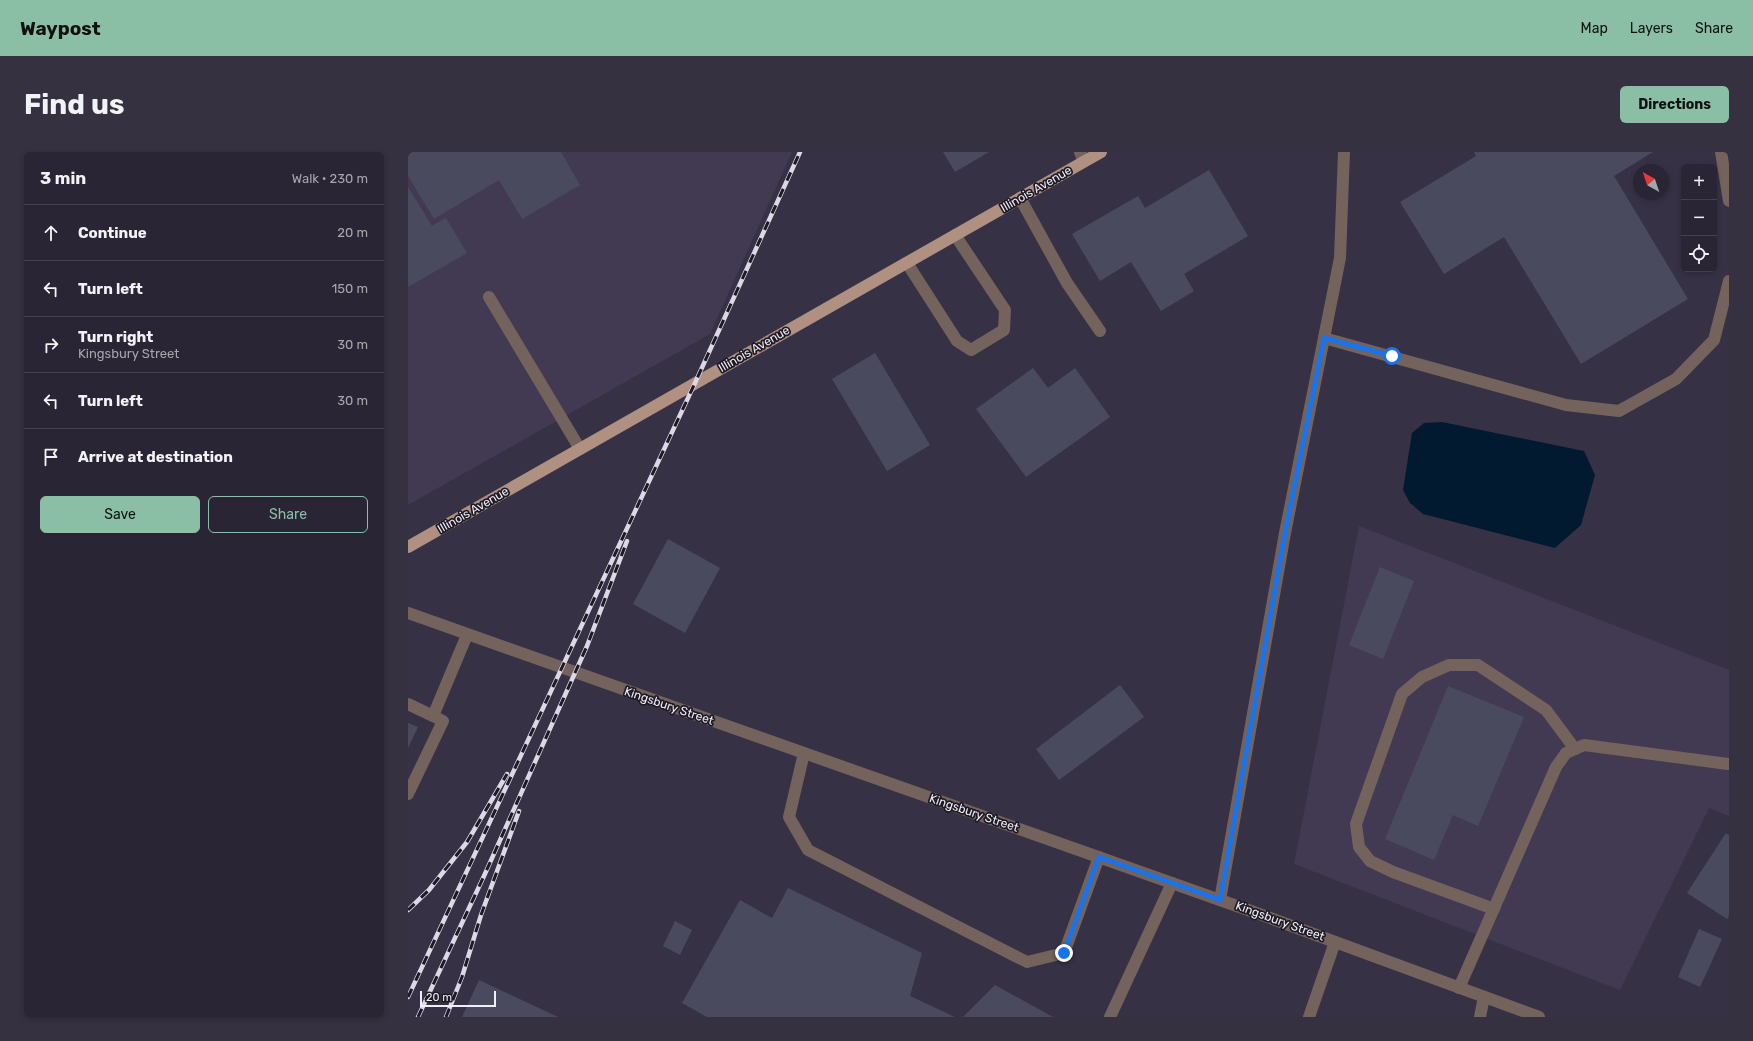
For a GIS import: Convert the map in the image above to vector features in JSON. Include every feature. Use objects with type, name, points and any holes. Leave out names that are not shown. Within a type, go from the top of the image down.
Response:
[{"type":"main road","name":"Illinois Avenue","points":[[408,547],[1020,198],[1082,157],[1101,152]]},
{"type":"street","points":[[1220,900],[1285,533],[1340,258],[1344,152]]},
{"type":"street","points":[[1721,152],[1729,202]]},
{"type":"street","points":[[1020,198],[1067,283],[1100,331]]},
{"type":"street","points":[[907,263],[957,340],[972,350],[1004,330],[1005,310],[955,235]]},
{"type":"street","points":[[1324,338],[1566,404],[1619,411],[1676,379],[1714,340],[1729,281]]},
{"type":"street","points":[[489,297],[580,449]]},
{"type":"street","name":"Kingsbury Street","points":[[408,613],[1220,900],[1539,1017]]},
{"type":"street","points":[[433,716],[467,635]]},
{"type":"street","points":[[1494,909],[1393,872],[1370,861],[1359,847],[1356,824],[1402,694],[1422,677],[1449,665],[1478,665],[1546,710],[1575,749]]},
{"type":"street","points":[[408,704],[443,721],[408,794]]},
{"type":"street","points":[[1459,988],[1556,767],[1566,753],[1584,745],[1728,764]]},
{"type":"street","points":[[804,753],[789,817],[808,850],[1026,962],[1064,953],[1099,857]]},
{"type":"street","points":[[1110,1017],[1172,883]]},
{"type":"street","points":[[1309,1017],[1335,942]]},
{"type":"street","points":[[1480,1017],[1484,997]]},
{"type":"shaded area","points":[[408,152],[792,152],[710,334],[408,505]]},
{"type":"shaded area","points":[[1359,526],[1729,670],[1729,816],[1709,808],[1620,990],[1294,864]]},
{"type":"water","points":[[1442,422],[1584,451],[1595,475],[1581,525],[1555,548],[1423,514],[1410,503],[1403,490],[1412,433],[1424,423]]},
{"type":"building","points":[[408,152],[561,152],[580,185],[522,219],[499,180],[434,219],[408,176]]},
{"type":"building","points":[[943,152],[989,152],[955,172]]},
{"type":"building","points":[[1474,152],[1653,152],[1614,176],[1688,299],[1581,364],[1504,237],[1444,274],[1400,202],[1476,156]]},
{"type":"building","points":[[1209,170],[1248,236],[1184,274],[1194,291],[1161,311],[1131,262],[1100,281],[1072,234],[1138,196],[1145,208]]},
{"type":"building","points":[[408,187],[432,226],[446,218],[467,253],[408,287]]},
{"type":"building","points":[[875,353],[930,445],[887,471],[832,379]]},
{"type":"building","points":[[1033,368],[1048,388],[1075,368],[1110,417],[1026,477],[976,409]]},
{"type":"building","points":[[668,539],[720,568],[685,633],[633,604]]},
{"type":"building","points":[[1380,567],[1414,581],[1383,659],[1349,645]]},
{"type":"building","points":[[1120,685],[1144,717],[1059,780],[1036,749]]},
{"type":"building","points":[[1448,686],[1524,717],[1478,826],[1453,815],[1434,860],[1385,839]]},
{"type":"building","points":[[408,723],[418,727],[408,748]]},
{"type":"building","points":[[1726,833],[1729,835],[1729,915],[1727,919],[1687,893]]},
{"type":"building","points":[[788,888],[922,953],[910,996],[955,1017],[707,1017],[682,1003],[740,900],[772,918]]},
{"type":"building","points":[[675,921],[692,930],[680,955],[663,946]]},
{"type":"building","points":[[1699,929],[1722,939],[1700,987],[1678,977]]},
{"type":"building","points":[[479,980],[558,1017],[462,1017]]},
{"type":"building","points":[[995,985],[1053,1017],[963,1017]]},
{"type":"railway","points":[[408,997],[695,383],[800,152]]},
{"type":"railway","points":[[418,1017],[484,876],[587,646],[627,541]]},
{"type":"railway","points":[[408,910],[429,890],[467,842],[507,774]]},
{"type":"railway","points":[[446,1017],[462,977],[481,915],[519,811]]},
{"type":"route","points":[[1064,953],[1099,857],[1220,900],[1285,533],[1324,338],[1392,356]]}]
